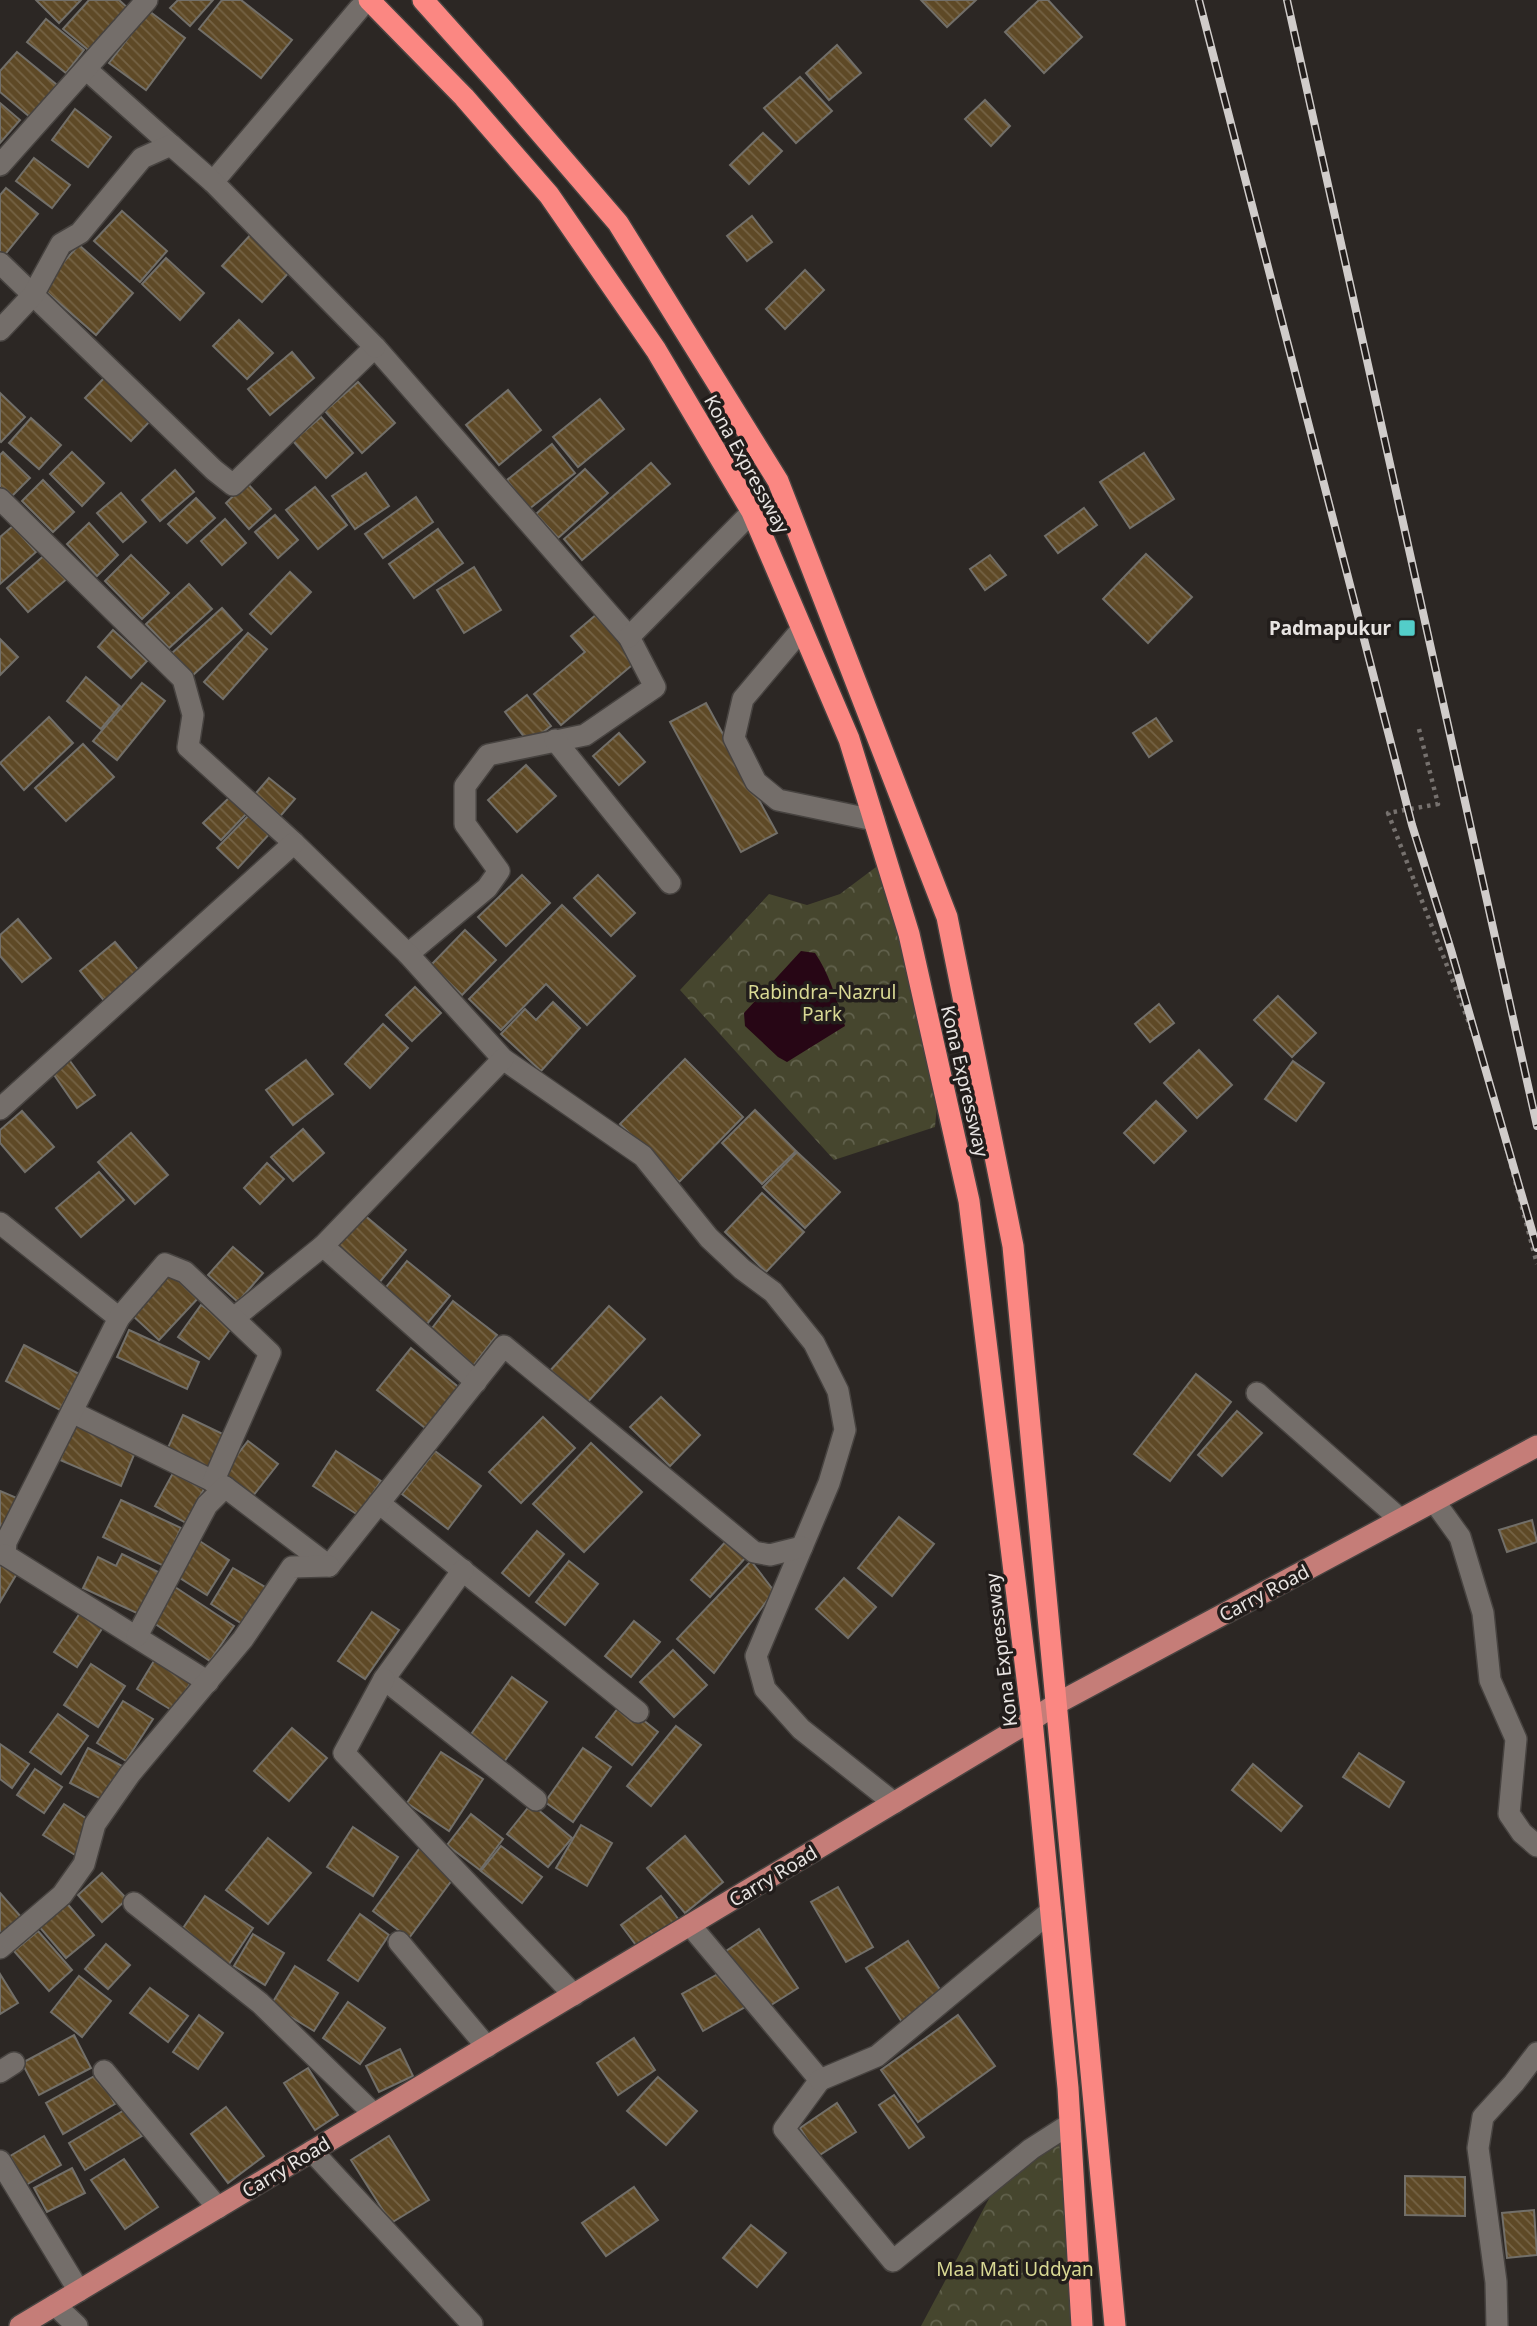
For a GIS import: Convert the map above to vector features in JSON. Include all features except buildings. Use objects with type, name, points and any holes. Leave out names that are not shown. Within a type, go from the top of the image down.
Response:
[{"type":"highway","name":"Kona Expressway","points":[[422,0],[618,223],[778,481],[947,917],[1013,1246],[1115,2326]]},
{"type":"highway","name":"Kona Expressway","points":[[356,3],[396,28],[464,97],[549,195],[656,349],[752,512],[849,739],[909,934],[969,1201],[1032,1720],[1070,2124],[1082,2326]]},
{"type":"main road","name":"Carry Road","points":[[20,2326],[1056,1704],[1537,1446]]},
{"type":"street","points":[[0,165],[147,0]]},
{"type":"street","points":[[212,182],[356,3]]},
{"type":"street","points":[[87,70],[212,182],[375,347],[629,637],[655,687],[584,735],[488,755],[465,786],[465,824],[499,871],[487,888],[408,954]]},
{"type":"street","points":[[0,330],[33,295],[61,244],[80,233],[142,158],[171,145]]},
{"type":"street","points":[[0,263],[214,470],[233,485],[375,347]]},
{"type":"street","points":[[0,499],[183,679],[193,715],[188,747],[294,843],[408,954],[503,1059],[643,1156],[709,1238],[742,1269],[773,1292],[814,1343],[838,1391],[845,1430],[829,1483],[756,1656],[765,1689],[801,1730],[894,1803]]},
{"type":"street","points":[[629,637],[752,512]]},
{"type":"street","points":[[802,629],[743,699],[734,738],[756,782],[778,800],[874,820]]},
{"type":"street","points":[[555,740],[670,883]]},
{"type":"street","points":[[0,1109],[294,843]]},
{"type":"street","points":[[234,1318],[323,1246],[503,1059]]},
{"type":"street","points":[[0,1223],[119,1318]]},
{"type":"street","points":[[323,1246],[476,1382]]},
{"type":"street","points":[[137,1636],[219,1485],[270,1353],[185,1272],[166,1264],[119,1318],[2,1554],[208,1682]]},
{"type":"street","points":[[0,1948],[62,1895],[85,1864],[95,1824],[130,1774],[243,1639],[292,1567],[328,1566],[504,1346],[754,1552],[770,1555],[802,1546]]},
{"type":"street","points":[[1257,1393],[1400,1519]]},
{"type":"street","points":[[72,1412],[219,1485],[328,1566]]},
{"type":"street","points":[[1434,1501],[1460,1537],[1483,1613],[1490,1681],[1516,1739],[1509,1814],[1522,1833],[1537,1846]]},
{"type":"street","points":[[379,1503],[638,1712]]},
{"type":"street","points":[[463,1570],[384,1679],[344,1753],[574,1995]]},
{"type":"street","points":[[384,1679],[536,1800]]},
{"type":"street","points":[[134,1903],[260,2003],[374,2114]]},
{"type":"street","points":[[1051,1911],[877,2056],[820,2080],[784,2129],[893,2261],[1031,2149],[1070,2124]]},
{"type":"street","points":[[690,1925],[820,2080]]},
{"type":"street","points":[[399,1942],[487,2046]]},
{"type":"street","points":[[1497,2326],[1496,2282],[1478,2148],[1483,2117],[1537,2053]]},
{"type":"street","points":[[104,2071],[218,2208]]},
{"type":"street","points":[[312,2151],[472,2324]]},
{"type":"street","points":[[0,2161],[79,2291]]},
{"type":"street","points":[[55,2305],[77,2326]]},
{"type":"path","points":[[1419,729],[1438,804],[1388,813],[1483,1059],[1537,1265]]},
{"type":"green space","name":"Rabindra–Nazrul Park","points":[[884,861],[939,1084],[935,1127],[834,1160],[680,990],[769,894],[807,905],[840,894]]},
{"type":"green space","name":"Maa Mati Uddyan","points":[[1067,2132],[1074,2326],[921,2326],[1000,2178]]},
{"type":"shaded area","points":[[801,951],[815,953],[820,961],[833,988],[845,1026],[787,1062],[745,1026],[744,1013]]},
{"type":"railway","points":[[1199,0],[1412,825],[1537,1248]]},
{"type":"railway","points":[[1287,0],[1537,1126]]},
{"type":"place","name":"Padmapukur","points":[[1407,628]]}]
